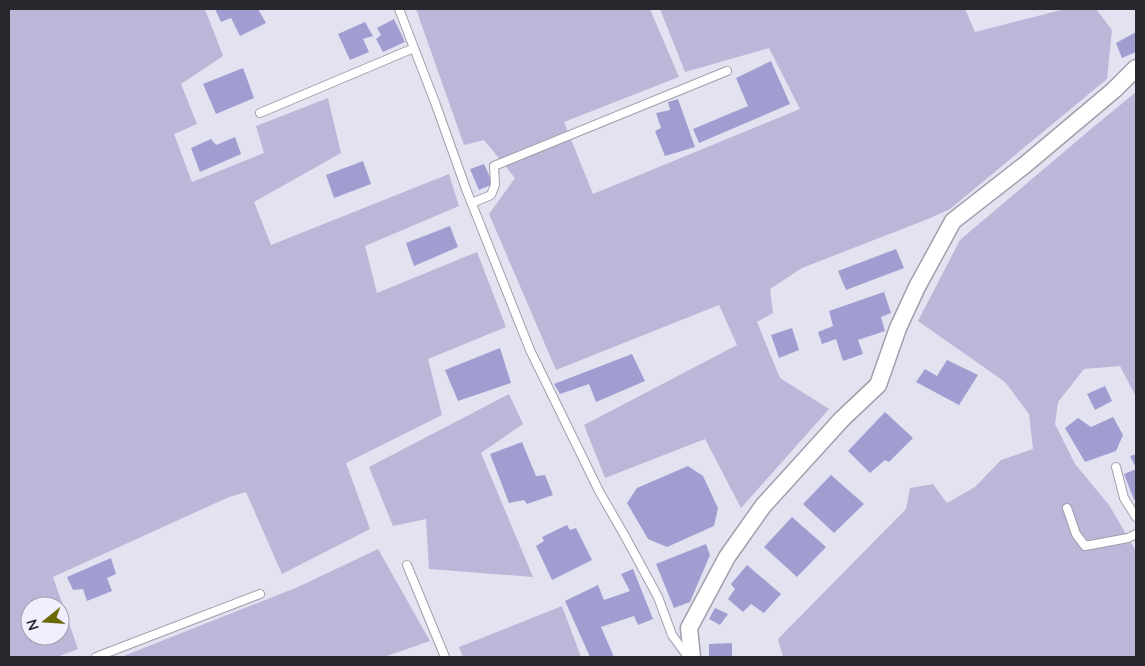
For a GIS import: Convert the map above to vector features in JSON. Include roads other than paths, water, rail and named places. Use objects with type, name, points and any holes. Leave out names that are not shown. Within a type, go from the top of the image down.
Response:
[{"type":"street","points":[[692,657],[689,628],[727,557],[763,506],[842,419],[878,385],[898,328],[917,287],[953,221],[1034,158],[1114,90],[1136,68]]},
{"type":"lane","points":[[399,9],[530,350],[599,491],[658,597],[672,634],[688,657]]},
{"type":"lane","points":[[260,113],[414,48]]},
{"type":"lane","points":[[472,203],[491,195],[496,185],[494,166],[727,71]]},
{"type":"lane","points":[[1116,467],[1124,498],[1136,517]]},
{"type":"lane","points":[[1067,508],[1076,534],[1085,546],[1128,538],[1136,534]]},
{"type":"lane","points":[[407,565],[445,657]]},
{"type":"lane","points":[[96,657],[260,594]]}]
